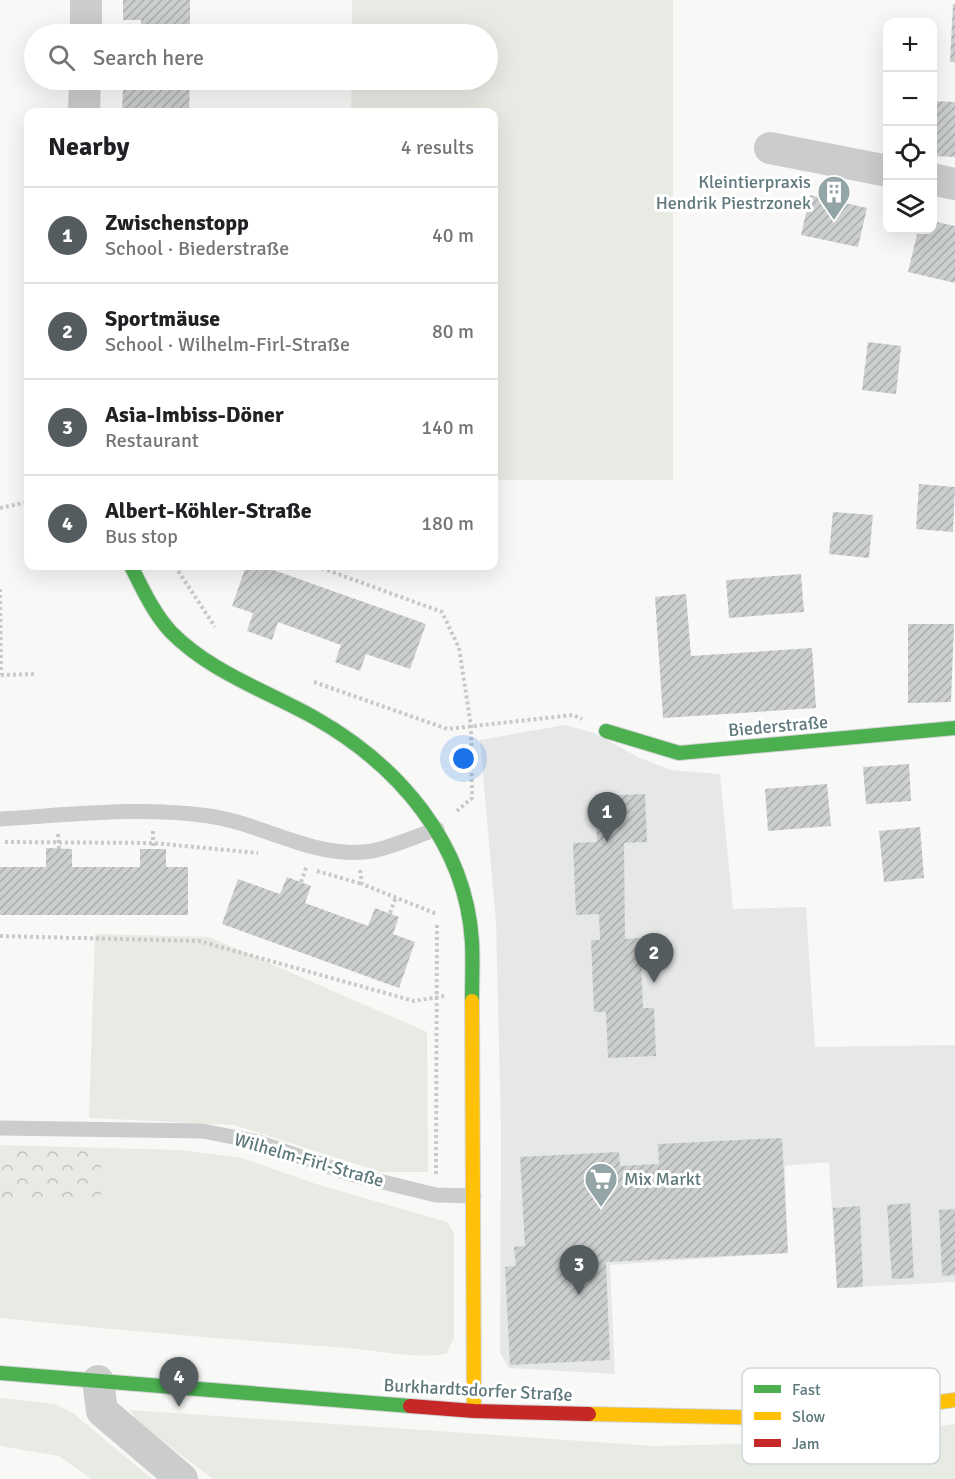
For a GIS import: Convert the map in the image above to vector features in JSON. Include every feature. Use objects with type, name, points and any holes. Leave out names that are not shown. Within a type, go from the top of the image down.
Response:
[{"type":"street","points":[[86,0],[86,24]]},
{"type":"street","points":[[84,108],[85,90]]},
{"type":"street","points":[[770,148],[883,170]]},
{"type":"street","points":[[937,180],[955,184]]},
{"type":"street","points":[[132,570],[169,630],[216,668],[317,720],[368,755],[409,796],[437,829],[452,856],[468,915],[472,940],[474,1411]]},
{"type":"street","name":"Biederstraße","points":[[606,731],[679,753],[955,728]]},
{"type":"street","name":"Burkhardtsdorfer Straße","points":[[0,1372],[474,1411],[742,1417]]},
{"type":"street","points":[[98,1381],[102,1411],[182,1479]]},
{"type":"street","name":"Burkhardtsdorfer Straße","points":[[940,1402],[955,1400]]},
{"type":"lane","points":[[0,819],[165,812],[212,816],[320,850],[357,852],[374,850],[437,829]]},
{"type":"lane","name":"Wilhelm-Firl-Straße","points":[[0,1128],[203,1131],[258,1142],[350,1174],[436,1195],[474,1196]]},
{"type":"path","points":[[0,508],[24,503]]},
{"type":"path","points":[[178,570],[216,629]]},
{"type":"path","points":[[327,570],[442,612],[459,648],[471,726],[472,798],[437,829]]},
{"type":"path","points":[[0,589],[1,675],[37,674]]},
{"type":"path","points":[[313,681],[447,729],[573,715],[606,731]]},
{"type":"path","points":[[0,842],[153,843],[267,856]]},
{"type":"path","points":[[357,852],[362,884]]},
{"type":"path","points":[[296,865],[362,884],[437,914],[468,915]]},
{"type":"path","points":[[390,914],[396,897]]},
{"type":"path","points":[[436,1195],[437,914]]},
{"type":"path","points":[[0,936],[199,941],[414,1001],[472,992]]},
{"type":"shaded area","points":[[565,725],[594,733],[640,758],[671,770],[720,774],[733,909],[806,907],[815,1047],[955,1045],[955,1282],[837,1288],[829,1162],[785,1166],[788,1253],[610,1265],[615,1374],[509,1368],[500,1353],[501,1131],[496,922],[480,740]]},
{"type":"green space","points":[[352,0],[673,0],[673,480],[498,480],[498,108],[351,108],[352,90],[498,90],[498,24],[352,24]]},
{"type":"green space","points":[[95,934],[209,937],[427,1032],[428,1172],[381,1172],[234,1125],[89,1118]]},
{"type":"green space","points":[[0,1145],[180,1150],[242,1158],[316,1184],[447,1222],[454,1233],[454,1338],[447,1353],[413,1355],[0,1318]]},
{"type":"green space","points":[[0,1148],[101,1151],[101,1203],[0,1199]]},
{"type":"green space","points":[[0,1398],[55,1404],[73,1413],[152,1479],[91,1479],[59,1456],[0,1446]]},
{"type":"green space","points":[[130,1410],[654,1446],[742,1444],[742,1464],[940,1464],[940,1426],[955,1424],[955,1479],[213,1479],[136,1421]]},
{"type":"building","points":[[123,0],[190,0],[190,24],[141,24],[141,20],[123,20]]},
{"type":"building","points":[[953,4],[955,4],[955,62],[950,62]]},
{"type":"building","points":[[123,90],[190,90],[189,108],[122,108]]},
{"type":"building","points":[[937,101],[955,102],[955,157],[937,156]]},
{"type":"building","name":"Kleintierpraxis Hendrik Piestrzonek","points":[[810,195],[867,208],[858,247],[801,235]]},
{"type":"building","points":[[937,222],[955,226],[955,283],[908,272],[917,234],[937,234]]},
{"type":"building","points":[[868,342],[901,346],[896,394],[862,390]]},
{"type":"building","points":[[919,484],[955,487],[953,532],[916,529]]},
{"type":"building","points":[[833,512],[873,515],[869,558],[829,554]]},
{"type":"building","points":[[245,570],[273,570],[426,624],[410,669],[366,654],[360,671],[335,662],[341,645],[278,622],[272,640],[247,631],[253,613],[232,606]]},
{"type":"building","points":[[801,574],[804,612],[729,618],[726,580]]},
{"type":"building","points":[[686,594],[691,656],[812,648],[816,708],[663,718],[655,597]]},
{"type":"building","points":[[908,624],[954,624],[951,702],[908,703]]},
{"type":"building","points":[[909,764],[911,801],[866,804],[863,767]]},
{"type":"building","points":[[827,784],[831,826],[768,831],[765,789]]},
{"type":"building","points":[[645,794],[647,842],[624,843],[625,939],[640,938],[643,1008],[654,1008],[656,1056],[608,1058],[606,1012],[594,1012],[591,940],[600,940],[599,914],[576,915],[573,843],[597,842],[595,796]]},
{"type":"building","points":[[920,827],[924,878],[884,882],[879,831]]},
{"type":"building","points":[[46,848],[72,849],[72,867],[140,867],[140,849],[166,849],[166,867],[188,867],[188,915],[0,915],[0,867],[46,867]]},
{"type":"building","points":[[287,877],[311,886],[305,903],[368,926],[375,908],[399,917],[393,934],[415,942],[399,988],[222,924],[238,879],[280,894]]},
{"type":"building","points":[[782,1138],[788,1253],[606,1262],[610,1360],[510,1365],[505,1267],[516,1266],[514,1247],[525,1246],[520,1157],[619,1152],[620,1166],[659,1164],[658,1144]]},
{"type":"building","points":[[910,1203],[914,1278],[892,1279],[887,1205]]},
{"type":"building","points":[[860,1206],[863,1287],[837,1288],[833,1208]]},
{"type":"building","points":[[955,1209],[955,1275],[942,1276],[939,1210]]},
{"type":"traffic: fast","points":[[133,570],[159,617],[186,646],[221,670],[297,708],[345,737],[400,783],[422,810],[442,840],[457,872],[467,906],[472,942],[472,1001]]},
{"type":"traffic: fast","points":[[606,731],[679,753],[955,728]]},
{"type":"traffic: fast","points":[[0,1373],[410,1406]]},
{"type":"traffic: slow","points":[[472,1001],[474,1411]]},
{"type":"traffic: slow","points":[[940,1402],[955,1400]]},
{"type":"traffic: slow","points":[[589,1414],[742,1417]]},
{"type":"traffic: jam","points":[[410,1406],[474,1411],[589,1414]]},
{"type":"place","name":"Kleintierpraxis Hendrik Piestrzonek","points":[[834,221]]},
{"type":"place","name":"Zwischenstopp","points":[[607,842]]},
{"type":"place","name":"Sportmäuse","points":[[654,983]]},
{"type":"place","name":"Mix Markt","points":[[601,1208]]},
{"type":"place","name":"Asia-Imbiss-Döner","points":[[579,1295]]},
{"type":"place","name":"Albert-Köhler-Straße","points":[[179,1407]]}]
